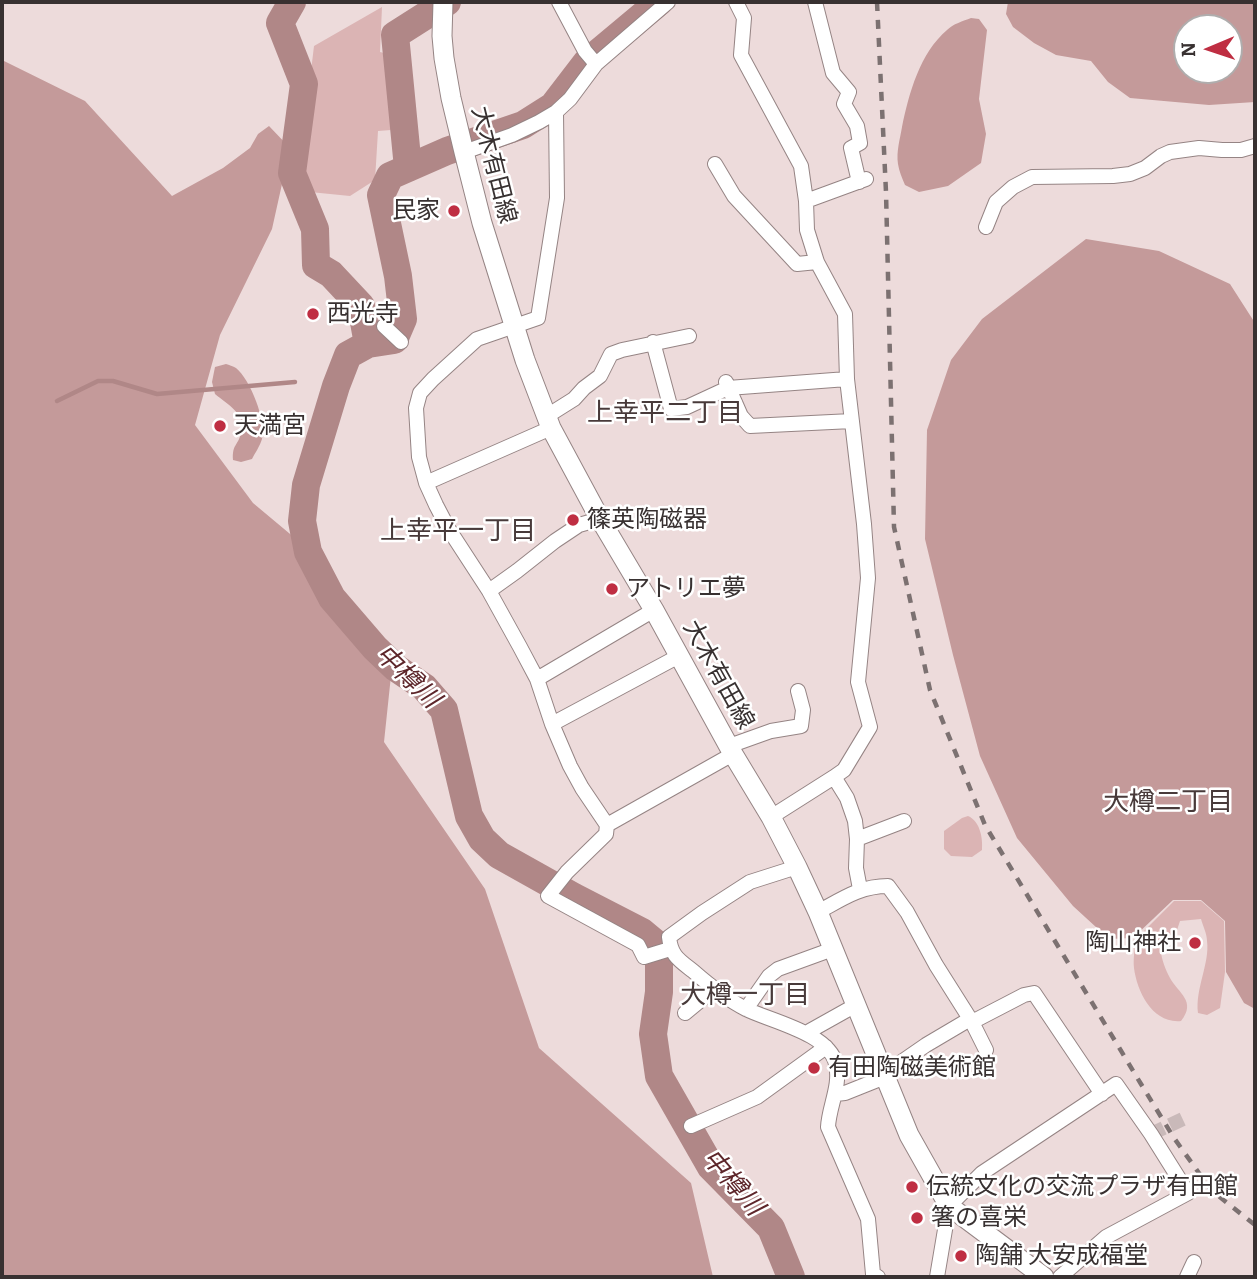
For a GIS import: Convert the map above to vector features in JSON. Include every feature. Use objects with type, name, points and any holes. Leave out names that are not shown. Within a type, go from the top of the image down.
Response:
[{"type":"main road","name":"大木有田線","points":[[443,2],[444,58],[464,152],[482,223],[525,360],[549,422],[600,519],[797,867],[909,1135],[949,1206],[1044,1277]]},
{"type":"street","points":[[559,2],[585,51],[596,63]]},
{"type":"street","points":[[464,152],[512,135],[556,112],[570,99],[596,63],[668,2]]},
{"type":"street","points":[[736,2],[744,18],[741,55],[800,166],[806,201],[807,230],[817,262],[845,314],[847,379],[868,578],[858,682],[870,727],[844,769],[771,817]]},
{"type":"street","points":[[806,201],[862,181],[850,148],[860,143],[857,126],[841,109],[849,92],[833,73],[815,2]]},
{"type":"street","points":[[556,112],[557,198],[538,317],[478,339],[420,393],[416,408],[419,457],[426,483],[448,528],[489,591],[537,679],[552,724],[576,777],[607,825],[606,834],[567,872],[548,896],[639,945],[645,957],[662,952],[677,958],[714,989],[746,1009],[806,1033],[826,1048],[836,1062],[836,1094],[828,1128],[868,1219],[873,1274],[878,1277]]},
{"type":"street","points":[[986,227],[996,202],[1013,187],[1032,177],[1130,174],[1170,152],[1199,148],[1241,150],[1255,146]]},
{"type":"street","points":[[715,164],[734,196],[797,264],[817,262]]},
{"type":"street","points":[[384,326],[401,342]]},
{"type":"street","points":[[426,483],[549,422],[583,388],[600,376],[611,354],[653,342],[689,336]]},
{"type":"street","points":[[653,342],[671,409],[687,407],[727,384],[847,379]]},
{"type":"street","points":[[727,384],[741,416],[750,426],[852,421]]},
{"type":"street","points":[[489,591],[571,530],[600,519]]},
{"type":"street","points":[[537,679],[653,610]]},
{"type":"street","points":[[552,724],[679,656]]},
{"type":"street","points":[[607,825],[731,750],[771,731],[801,726],[803,710],[798,691]]},
{"type":"street","points":[[834,778],[847,798],[855,821],[856,868],[860,889]]},
{"type":"street","points":[[857,839],[904,821]]},
{"type":"street","points":[[662,952],[669,937],[750,882],[797,867]]},
{"type":"street","points":[[818,912],[860,889],[888,886],[907,912],[986,1049]]},
{"type":"street","points":[[746,1009],[769,976],[778,969],[833,948]]},
{"type":"street","points":[[685,1013],[714,989]]},
{"type":"street","points":[[836,1094],[845,1093],[884,1075],[926,1045],[1024,995],[1034,993],[1101,1094]]},
{"type":"street","points":[[806,1033],[856,1005]]},
{"type":"street","points":[[691,1126],[757,1097],[826,1048]]},
{"type":"street","points":[[937,1277],[949,1206],[982,1173],[1116,1084],[1188,1193],[1106,1237],[1060,1277]]},
{"type":"street","points":[[1187,1277],[1194,1262]]},
{"type":"shaded area","points":[[1008,2],[1255,2],[1255,102],[1209,105],[1130,98],[1108,82],[1091,61],[1056,55],[1013,27],[1006,14]]},
{"type":"shaded area","points":[[382,7],[380,52],[388,54],[391,130],[378,131],[375,180],[350,196],[310,192],[299,171],[314,46]]},
{"type":"shaded area","points":[[971,18],[979,19],[987,30],[979,99],[986,134],[981,163],[948,186],[919,192],[905,185],[898,164],[898,146],[908,101],[917,74],[938,39],[952,26]]},
{"type":"shaded area","points":[[2,60],[85,101],[172,196],[223,168],[250,148],[258,134],[269,126],[290,148],[272,229],[220,335],[195,425],[253,503],[320,559],[392,666],[384,742],[485,889],[539,1048],[691,1183],[713,1277],[2,1277]]},
{"type":"shaded area","points":[[1086,239],[1159,251],[1230,284],[1255,323],[1255,1009],[1244,1003],[1226,972],[1225,921],[1201,900],[1173,900],[1133,938],[1109,939],[1073,906],[1017,838],[980,756],[925,539],[927,430],[951,360],[982,319]]},
{"type":"shaded area","points":[[226,364],[236,368],[247,381],[262,422],[263,432],[259,447],[252,459],[241,462],[233,460],[233,455],[241,433],[241,420],[235,410],[215,394],[212,382],[215,367]]},
{"type":"shaded area","points":[[968,816],[980,830],[982,850],[972,857],[951,856],[944,849],[944,831]]},
{"type":"shaded area","points":[[1174,901],[1201,901],[1224,921],[1225,972],[1220,1008],[1207,1015],[1198,1013],[1207,949],[1201,919],[1180,921],[1177,930],[1163,940],[1161,950],[1165,968],[1187,1003],[1181,1021],[1162,1017],[1148,1005],[1139,987],[1134,965],[1135,940]]},
{"type":"waterway","name":"中樽川","points":[[292,2],[280,23],[304,84],[292,173],[315,229],[316,265],[331,274],[361,306],[368,344]]},
{"type":"waterway","points":[[408,168],[395,35],[447,2]]},
{"type":"waterway","name":"中樽川","points":[[659,2],[586,63],[553,106],[523,125],[447,151],[390,176],[381,195],[398,276],[403,319],[394,340],[368,344],[348,355],[306,485],[302,521],[308,552],[332,598],[375,648],[396,668],[424,687],[444,710],[469,816],[482,839],[499,855],[642,932],[654,942],[659,962],[659,992],[653,1034],[659,1076],[711,1167],[771,1228],[791,1277]]},
{"type":"waterway","points":[[57,401],[98,381],[113,381],[157,394],[295,382]]},
{"type":"tunnel","points":[[1151,1134],[1185,1118]]},
{"type":"railway","points":[[877,2],[886,192],[894,527],[930,690],[985,825],[1141,1084],[1174,1138],[1211,1190],[1255,1225]]},
{"type":"place","name":"民家","points":[[454,211]]},
{"type":"place","name":"西光寺","points":[[313,314]]},
{"type":"place","name":"天満宮","points":[[220,426]]},
{"type":"place","name":"篠英陶磁器","points":[[573,520]]},
{"type":"place","name":"アトリエ夢","points":[[612,589]]},
{"type":"place","name":"陶山神社","points":[[1195,943]]},
{"type":"place","name":"有田陶磁美術館","points":[[814,1068]]},
{"type":"place","name":"伝統文化の交流プラザ有田館","points":[[912,1187]]},
{"type":"place","name":"箸の喜栄","points":[[917,1218]]},
{"type":"place","name":"陶舗 大安成福堂","points":[[961,1256]]},
{"type":"district","name":"上幸平二丁目","points":[[665,414]]},
{"type":"district","name":"上幸平一丁目","points":[[458,532]]},
{"type":"district","name":"大樽二丁目","points":[[1168,803]]},
{"type":"district","name":"大樽一丁目","points":[[745,996]]}]
